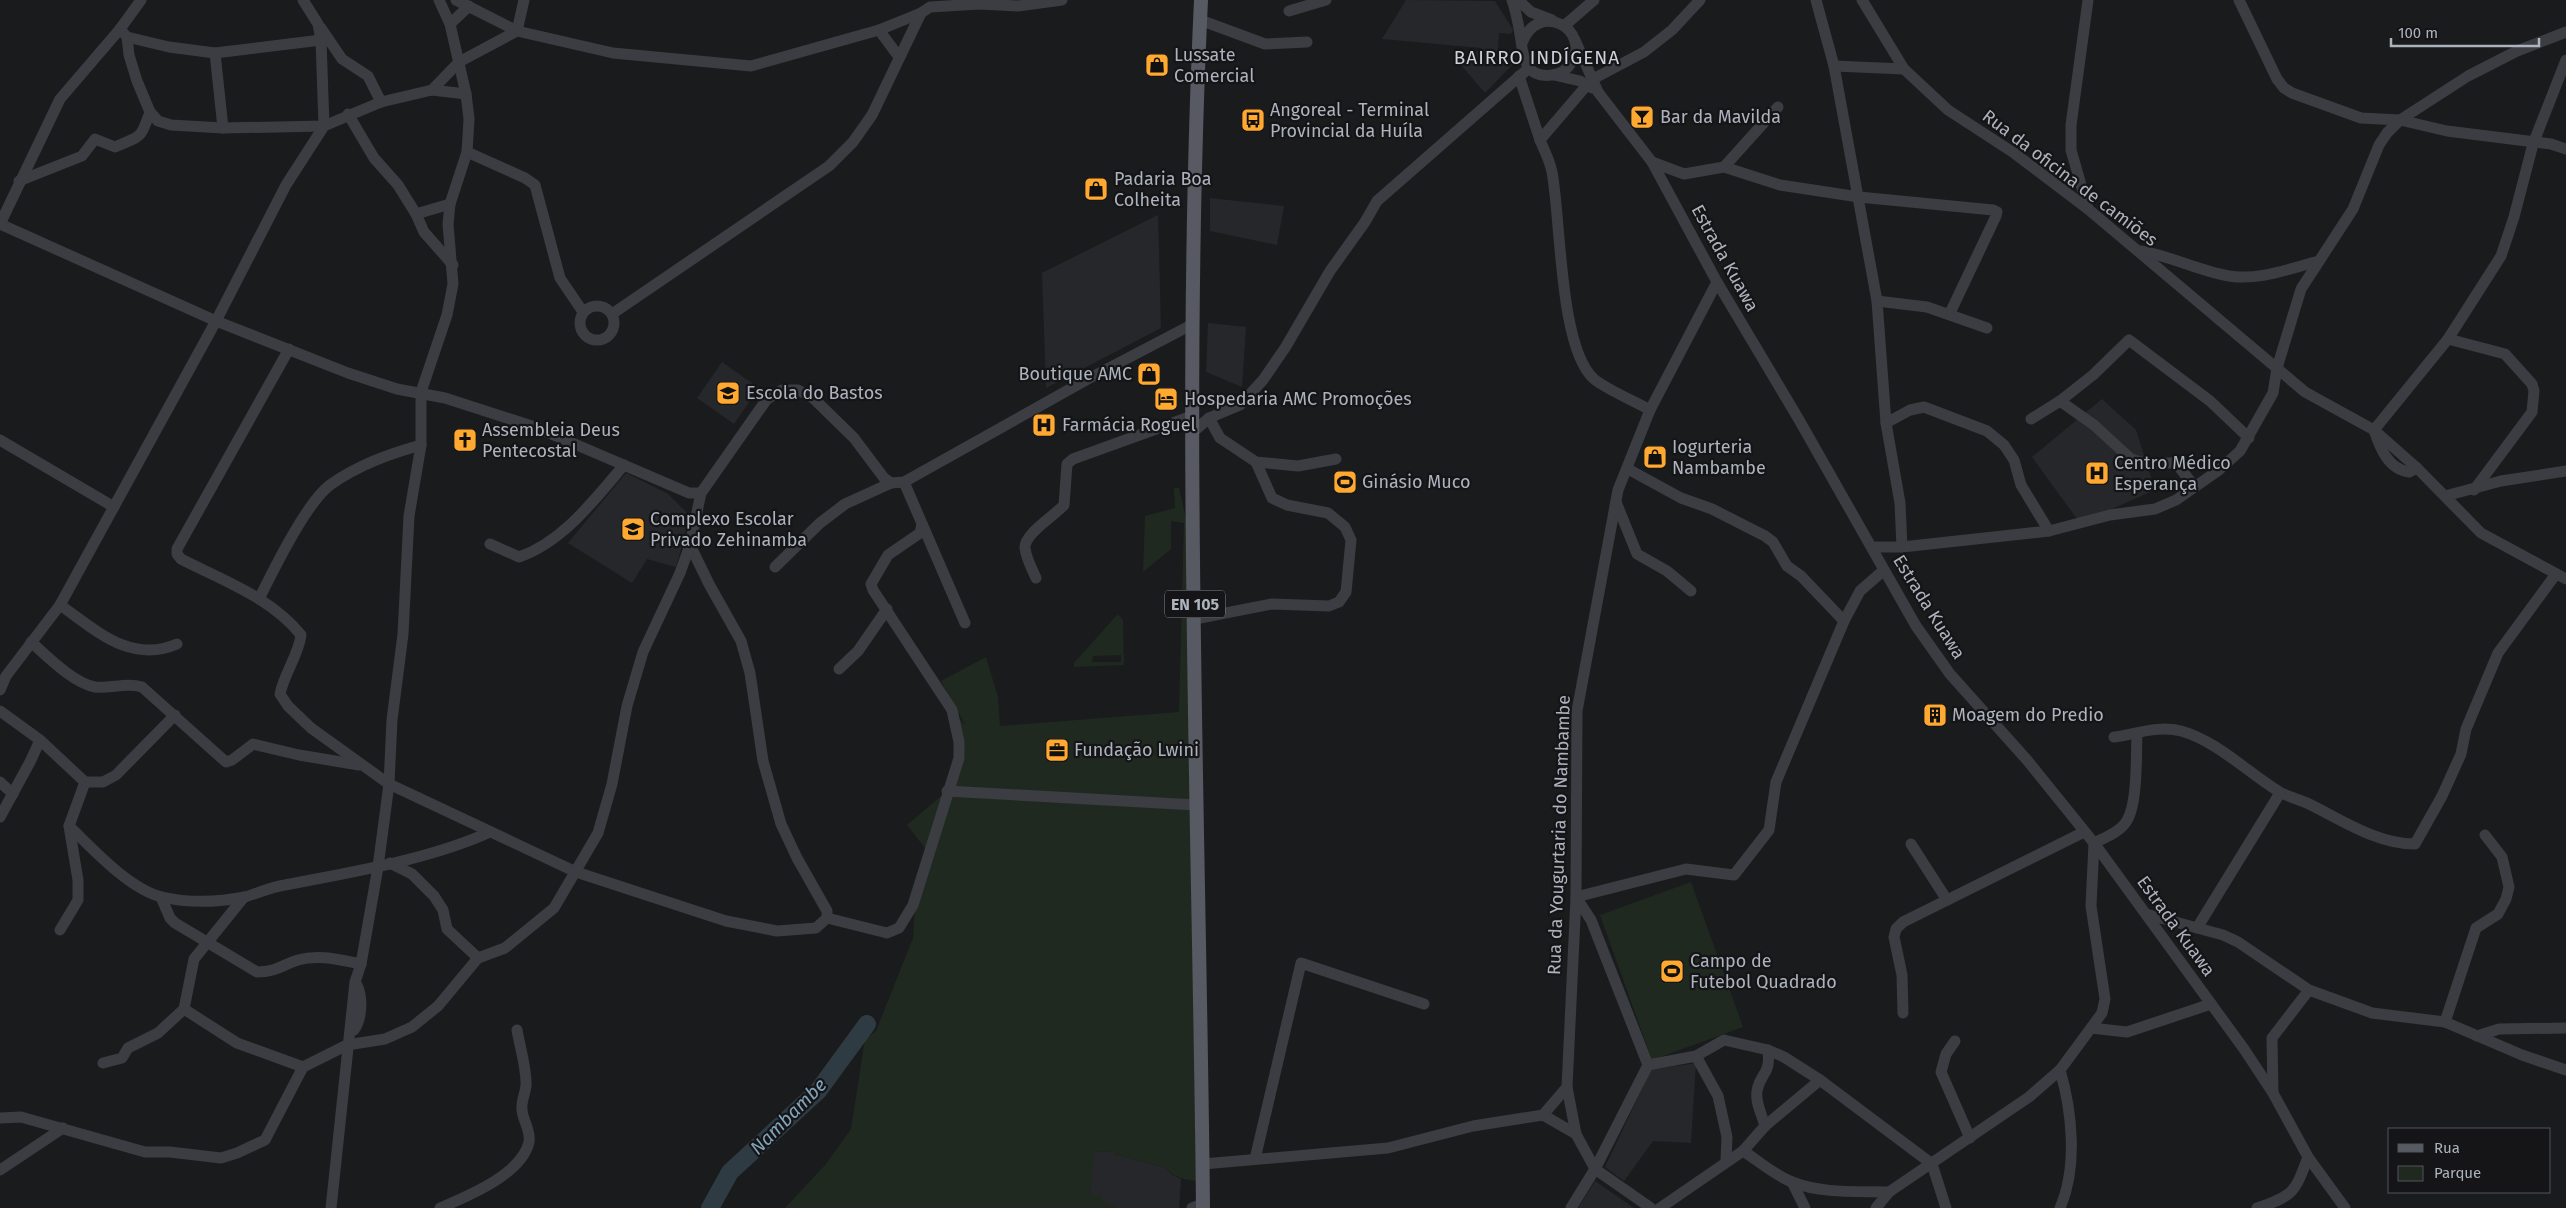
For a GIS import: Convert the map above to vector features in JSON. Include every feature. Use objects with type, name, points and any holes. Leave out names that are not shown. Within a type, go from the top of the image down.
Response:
[{"type":"main road","name":"EN 105","points":[[1199,1207],[1203,1164],[1196,805],[1192,416],[1201,0]]},
{"type":"street","points":[[141,0],[124,33],[60,99],[0,224],[216,321],[348,373],[397,389],[421,392],[535,427],[689,493],[701,494]]},
{"type":"street","points":[[303,0],[342,59],[368,76],[381,102]]},
{"type":"street","points":[[0,1118],[20,1117],[145,1152],[170,1152],[221,1158],[237,1154],[265,1140],[303,1067],[347,1041],[357,1026],[361,1001],[355,982],[361,964],[378,867],[389,784],[392,720],[403,634],[409,516],[421,445],[421,392],[447,315],[453,284],[453,265],[448,224],[450,204],[467,152],[469,119],[466,94],[450,24],[439,0]]},
{"type":"street","points":[[456,0],[517,31],[614,53],[751,66],[879,30],[921,13],[930,7],[979,4],[1018,6],[1062,0]]},
{"type":"street","points":[[432,90],[459,62],[517,31],[524,0]]},
{"type":"street","points":[[1289,11],[1326,0]]},
{"type":"street","points":[[1512,0],[1522,43],[1524,61],[1529,68],[1545,76],[1563,72],[1574,58],[1575,40],[1560,24],[1531,12],[1518,0]]},
{"type":"street","points":[[1522,43],[1525,34],[1538,23],[1560,24],[1594,0]]},
{"type":"street","points":[[1540,140],[1590,82],[1644,52],[1672,30],[1700,0]]},
{"type":"street","points":[[1816,0],[1834,66],[1877,301],[1886,423],[1900,503],[1902,547]]},
{"type":"street","name":"Rua da oficina de camiões","points":[[1862,0],[1904,69],[1948,110],[2014,153],[2088,209],[2141,251],[2305,392],[2374,430]]},
{"type":"street","points":[[2088,0],[2071,125],[2071,150],[2088,209]]},
{"type":"street","points":[[2253,0],[2240,2],[2277,79],[2284,88],[2352,116],[2400,120],[2447,131],[2533,144],[2551,144],[2566,149]]},
{"type":"street","points":[[450,24],[469,6]]},
{"type":"street","points":[[612,314],[829,166],[853,142],[872,114],[921,13]]},
{"type":"street","points":[[1200,20],[1265,44],[1307,42]]},
{"type":"street","points":[[0,690],[3,677],[60,605],[216,321],[286,185],[324,126],[321,40],[318,24]]},
{"type":"street","points":[[879,30],[899,57]]},
{"type":"street","points":[[1873,547],[1902,547],[2049,531],[2110,515],[2155,508],[2176,500],[2219,470],[2240,451],[2273,393],[2277,368],[2301,289],[2353,209],[2379,145],[2400,120],[2468,76],[2517,51],[2566,32]]},
{"type":"street","points":[[124,33],[169,47],[216,53],[321,40]]},
{"type":"street","points":[[124,33],[137,81],[150,112],[158,121],[171,125],[223,128],[324,126],[348,114],[381,102],[432,90],[466,94]]},
{"type":"street","name":"Estrada Kuawa","points":[[1575,40],[1590,82],[1652,162],[1717,282],[1873,547],[1916,626],[1950,674],[2027,760],[2094,843],[2212,1004],[2273,1093],[2308,1157],[2345,1208]]},
{"type":"street","points":[[216,53],[223,128]]},
{"type":"street","points":[[2114,737],[2137,734],[2159,728],[2181,731],[2204,740],[2280,793],[2308,803],[2358,829],[2404,844],[2415,844],[2438,804],[2457,762],[2466,729],[2498,653],[2561,577],[2481,533],[2417,468],[2374,430],[2448,339],[2501,256],[2514,217],[2533,144],[2566,60]]},
{"type":"street","points":[[1834,66],[1904,69]]},
{"type":"street","points":[[1193,432],[1209,418],[1240,404],[1263,380],[1285,348],[1330,271],[1366,222],[1377,201],[1529,68]]},
{"type":"street","points":[[1554,75],[1580,82],[1590,82]]},
{"type":"street","points":[[1519,76],[1552,170],[1562,251],[1564,297],[1582,364],[1594,379],[1650,410]]},
{"type":"street","points":[[1724,168],[1778,107]]},
{"type":"street","points":[[19,181],[82,156],[95,139],[115,147],[137,139],[142,134],[150,112]]},
{"type":"street","points":[[348,114],[374,158],[398,185],[416,214],[424,232],[453,265]]},
{"type":"street","points":[[467,152],[525,178],[535,185],[560,278],[583,312]]},
{"type":"street","points":[[1652,162],[1684,174],[1724,168],[1780,185],[1859,198],[1997,212],[1950,313]]},
{"type":"street","points":[[416,214],[450,204]]},
{"type":"street","points":[[2141,251],[2162,254],[2228,276],[2245,277],[2272,273],[2319,261]]},
{"type":"street","name":"Rua da Yougurtaria do Nambambe","points":[[1595,1170],[1576,1134],[1566,1087],[1576,897],[1577,711],[1618,490],[1650,410],[1717,282]]},
{"type":"street","points":[[1877,301],[1927,307],[1950,313],[1986,328]]},
{"type":"street","points":[[598,305],[609,310],[614,320],[612,331],[604,339],[598,340],[587,337],[580,328],[580,317],[583,312],[587,308],[598,305]]},
{"type":"street","points":[[775,567],[844,504],[891,483],[904,482],[1088,379],[1193,324]]},
{"type":"street","points":[[2448,339],[2505,354],[2532,384],[2534,391],[2532,412],[2474,490]]},
{"type":"street","points":[[2031,419],[2060,401],[2088,379],[2129,340],[2210,401],[2249,438]]},
{"type":"street","points":[[289,349],[177,549],[177,554],[181,559],[259,599],[295,627],[301,635],[300,642],[283,678],[280,694],[288,706],[311,728],[389,784],[576,872],[726,921],[777,931],[816,928],[827,918],[827,911],[796,858],[781,824],[763,760],[750,673],[741,641],[690,545]]},
{"type":"street","points":[[347,1041],[385,1039],[412,1027],[438,1006],[478,958],[505,948],[554,908],[598,832],[612,784],[627,706],[643,652],[680,573],[690,545],[701,494],[766,398],[782,390],[798,390],[813,398],[834,416],[884,478],[891,483]]},
{"type":"street","points":[[2060,401],[2094,424],[2131,459],[2144,463],[2176,463],[2194,486]]},
{"type":"street","points":[[1886,423],[1910,410],[1924,407],[1987,431],[2004,445],[2014,460],[2021,486],[2049,531]]},
{"type":"street","points":[[1036,578],[1025,551],[1025,544],[1029,535],[1064,505],[1067,464],[1072,459],[1192,416]]},
{"type":"street","points":[[1209,418],[1220,438],[1256,462],[1298,466],[1336,459]]},
{"type":"street","points":[[0,440],[114,507]]},
{"type":"street","points":[[259,599],[316,499],[329,486],[380,457],[421,445]]},
{"type":"street","points":[[1195,619],[1272,604],[1329,606],[1339,602],[1346,592],[1351,540],[1345,527],[1328,513],[1287,505],[1272,498],[1256,462]]},
{"type":"street","points":[[490,544],[519,557],[533,552],[548,542],[586,508],[624,464]]},
{"type":"street","points":[[1628,469],[1681,498],[1712,510],[1765,536],[1773,542],[1788,566],[1801,576],[1844,620]]},
{"type":"street","points":[[2445,496],[2474,490],[2502,481],[2566,471]]},
{"type":"street","points":[[904,482],[965,623]]},
{"type":"street","points":[[1616,502],[1637,554],[1667,571],[1690,591]]},
{"type":"street","points":[[827,918],[887,933],[899,928],[913,905],[947,791],[959,758],[959,742],[952,710],[871,584],[888,555],[920,533],[922,524]]},
{"type":"street","points":[[1571,1208],[1595,1170],[1648,1065],[1591,920],[1576,897],[1686,869],[1734,874],[1769,830],[1776,782],[1844,620],[1860,591],[1884,570]]},
{"type":"street","points":[[60,605],[120,646],[162,650],[177,644]]},
{"type":"street","points":[[839,669],[858,650],[887,609]]},
{"type":"street","points":[[31,642],[80,681],[95,687],[135,685],[142,687],[226,762],[232,760],[253,744],[299,755],[362,766]]},
{"type":"street","points":[[0,711],[40,740],[85,782],[103,782],[116,775],[175,715]]},
{"type":"street","points":[[1876,1208],[1889,1192],[2029,1097],[2060,1070],[2102,1013],[2105,999],[2091,906],[2094,843],[2122,828],[2127,822],[2132,799],[2137,734]]},
{"type":"street","points":[[0,817],[40,740]]},
{"type":"street","points":[[0,782],[12,794]]},
{"type":"street","points":[[60,930],[78,900],[78,880],[69,826],[85,782]]},
{"type":"street","points":[[947,791],[1196,805]]},
{"type":"street","points":[[2197,928],[2280,793]]},
{"type":"street","points":[[69,826],[126,877],[142,888],[161,897],[192,902],[244,897],[281,885],[378,867],[471,841],[490,832]]},
{"type":"street","points":[[1903,1013],[1902,975],[1894,937],[1896,929],[1903,922],[2084,832]]},
{"type":"street","points":[[2444,1022],[2476,928],[2498,914],[2506,899],[2509,887],[2502,857],[2485,835]]},
{"type":"street","points":[[1911,844],[1948,900]]},
{"type":"street","points":[[405,859],[412,874],[439,903],[447,929],[478,958]]},
{"type":"street","points":[[390,864],[412,874]]},
{"type":"street","points":[[161,897],[170,918],[175,923],[258,972],[271,972],[296,960],[310,958],[361,964]]},
{"type":"street","points":[[104,1063],[122,1058],[128,1048],[158,1033],[184,1009],[194,959],[244,897]]},
{"type":"street","points":[[2146,914],[2238,942],[2309,990],[2372,1013],[2444,1022],[2566,1070]]},
{"type":"street","points":[[1255,1159],[1301,963],[1424,1004]]},
{"type":"street","points":[[2273,1093],[2272,1038],[2309,990]]},
{"type":"street","points":[[2091,1028],[2127,1032],[2212,1004]]},
{"type":"street","points":[[184,1009],[237,1042],[303,1067]]},
{"type":"street","points":[[2478,1036],[2499,1029],[2566,1028]]},
{"type":"street","points":[[440,1208],[466,1197],[513,1169],[525,1151],[529,1140],[528,1126],[521,1107],[526,1085],[517,1030]]},
{"type":"street","points":[[1648,1065],[1696,1056],[1724,1040],[1768,1050],[1820,1080],[1932,1164],[1946,1208]]},
{"type":"street","points":[[331,1208],[339,1148],[347,1041]]},
{"type":"street","points":[[1954,1041],[1946,1054],[1941,1072],[1970,1138]]},
{"type":"street","points":[[1765,1126],[1756,1092],[1769,1063],[1768,1050]]},
{"type":"street","points":[[1696,1056],[1718,1096],[1726,1138],[1726,1160]]},
{"type":"street","points":[[2060,1070],[2066,1092],[2070,1133],[2067,1192],[2060,1208]]},
{"type":"street","points":[[1660,1208],[1711,1175],[1726,1160],[1743,1151],[1765,1126],[1820,1080]]},
{"type":"street","points":[[1543,1115],[1566,1087]]},
{"type":"street","points":[[1203,1164],[1388,1148],[1473,1126],[1543,1115],[1576,1134]]},
{"type":"street","points":[[0,1170],[63,1128]]},
{"type":"street","points":[[1743,1151],[1774,1173],[1792,1182],[1813,1188],[1840,1191],[1889,1192]]},
{"type":"street","points":[[2257,1208],[2290,1194],[2299,1184],[2308,1157]]},
{"type":"street","points":[[1595,1170],[1652,1208]]},
{"type":"street","points":[[1792,1182],[1805,1208]]},
{"type":"shaded area","points":[[1406,0],[1495,1],[1513,30],[1511,34],[1499,33],[1498,50],[1510,51],[1514,63],[1485,93],[1462,66],[1481,48],[1382,39]]},
{"type":"shaded area","points":[[1210,198],[1284,206],[1277,245],[1210,231]]},
{"type":"shaded area","points":[[1158,215],[1161,328],[1046,388],[1042,273]]},
{"type":"shaded area","points":[[1208,323],[1246,327],[1242,387],[1206,372]]},
{"type":"shaded area","name":"Escola do Bastos","points":[[722,362],[759,388],[734,424],[697,398]]},
{"type":"shaded area","name":"Centro Médico Esperança","points":[[2102,399],[2136,430],[2155,490],[2080,523],[2032,457]]},
{"type":"shaded area","name":"Complexo Escolar Privado Zehinamba","points":[[626,473],[668,494],[690,516],[676,567],[647,559],[632,583],[568,543]]},
{"type":"shaded area","points":[[1696,1063],[1691,1143],[1653,1141],[1624,1181],[1605,1167],[1651,1070]]},
{"type":"shaded area","points":[[1114,1151],[1114,1154],[1166,1168],[1171,1174],[1181,1179],[1179,1208],[1089,1208],[1093,1152]]},
{"type":"shaded area","points":[[1595,1181],[1634,1208],[1578,1208]]},
{"type":"green space","points":[[1174,488],[1179,488],[1187,523],[1196,1181],[1183,1179],[1166,1168],[1114,1154],[1113,1151],[1094,1152],[1090,1195],[1103,1196],[1101,1200],[1118,1208],[785,1208],[826,1164],[851,1129],[865,1039],[876,1031],[913,938],[916,892],[928,852],[907,825],[947,791],[959,758],[952,710],[966,726],[941,681],[986,657],[998,697],[1000,726],[1179,712],[1184,523],[1171,521],[1171,549],[1143,572],[1145,516],[1175,508]]},
{"type":"green space","points":[[1118,614],[1123,620],[1124,665],[1074,667],[1074,663]],"holes":[[[1121,655],[1121,662],[1092,662],[1093,656]]]},
{"type":"green space","name":"Campo de Futebol Quadrado","points":[[1691,882],[1743,1027],[1652,1060],[1600,915]]},
{"type":"waterway","name":"Nambambe","points":[[710,1208],[730,1172],[818,1091],[867,1024]]},
{"type":"place","name":"Lussate Comercial","points":[[1157,65]]},
{"type":"place","name":"Bar da Mavilda","points":[[1642,117]]},
{"type":"place","name":"Angoreal - Terminal Provincial da Huíla","points":[[1253,120]]},
{"type":"place","name":"Padaria Boa Colheita","points":[[1096,189]]},
{"type":"place","name":"Boutique AMC","points":[[1149,374]]},
{"type":"place","name":"Escola do Bastos","points":[[728,393]]},
{"type":"place","name":"Hospedaria AMC Promoções","points":[[1166,399]]},
{"type":"place","name":"Farmácia Roguel","points":[[1044,425]]},
{"type":"place","name":"Assembleia Deus Pentecostal","points":[[465,440]]},
{"type":"place","name":"Iogurteria Nambambe","points":[[1655,457]]},
{"type":"place","name":"Centro Médico Esperança","points":[[2097,473]]},
{"type":"place","name":"Ginásio Muco","points":[[1345,482]]},
{"type":"place","name":"Complexo Escolar Privado Zehinamba","points":[[633,529]]},
{"type":"place","name":"Moagem do Predio","points":[[1935,715]]},
{"type":"place","name":"Fundação Lwini","points":[[1057,750]]},
{"type":"place","name":"Campo de Futebol Quadrado","points":[[1672,971]]},
{"type":"district","name":"BAIRRO INDÍGENA","points":[[1537,57]]}]
